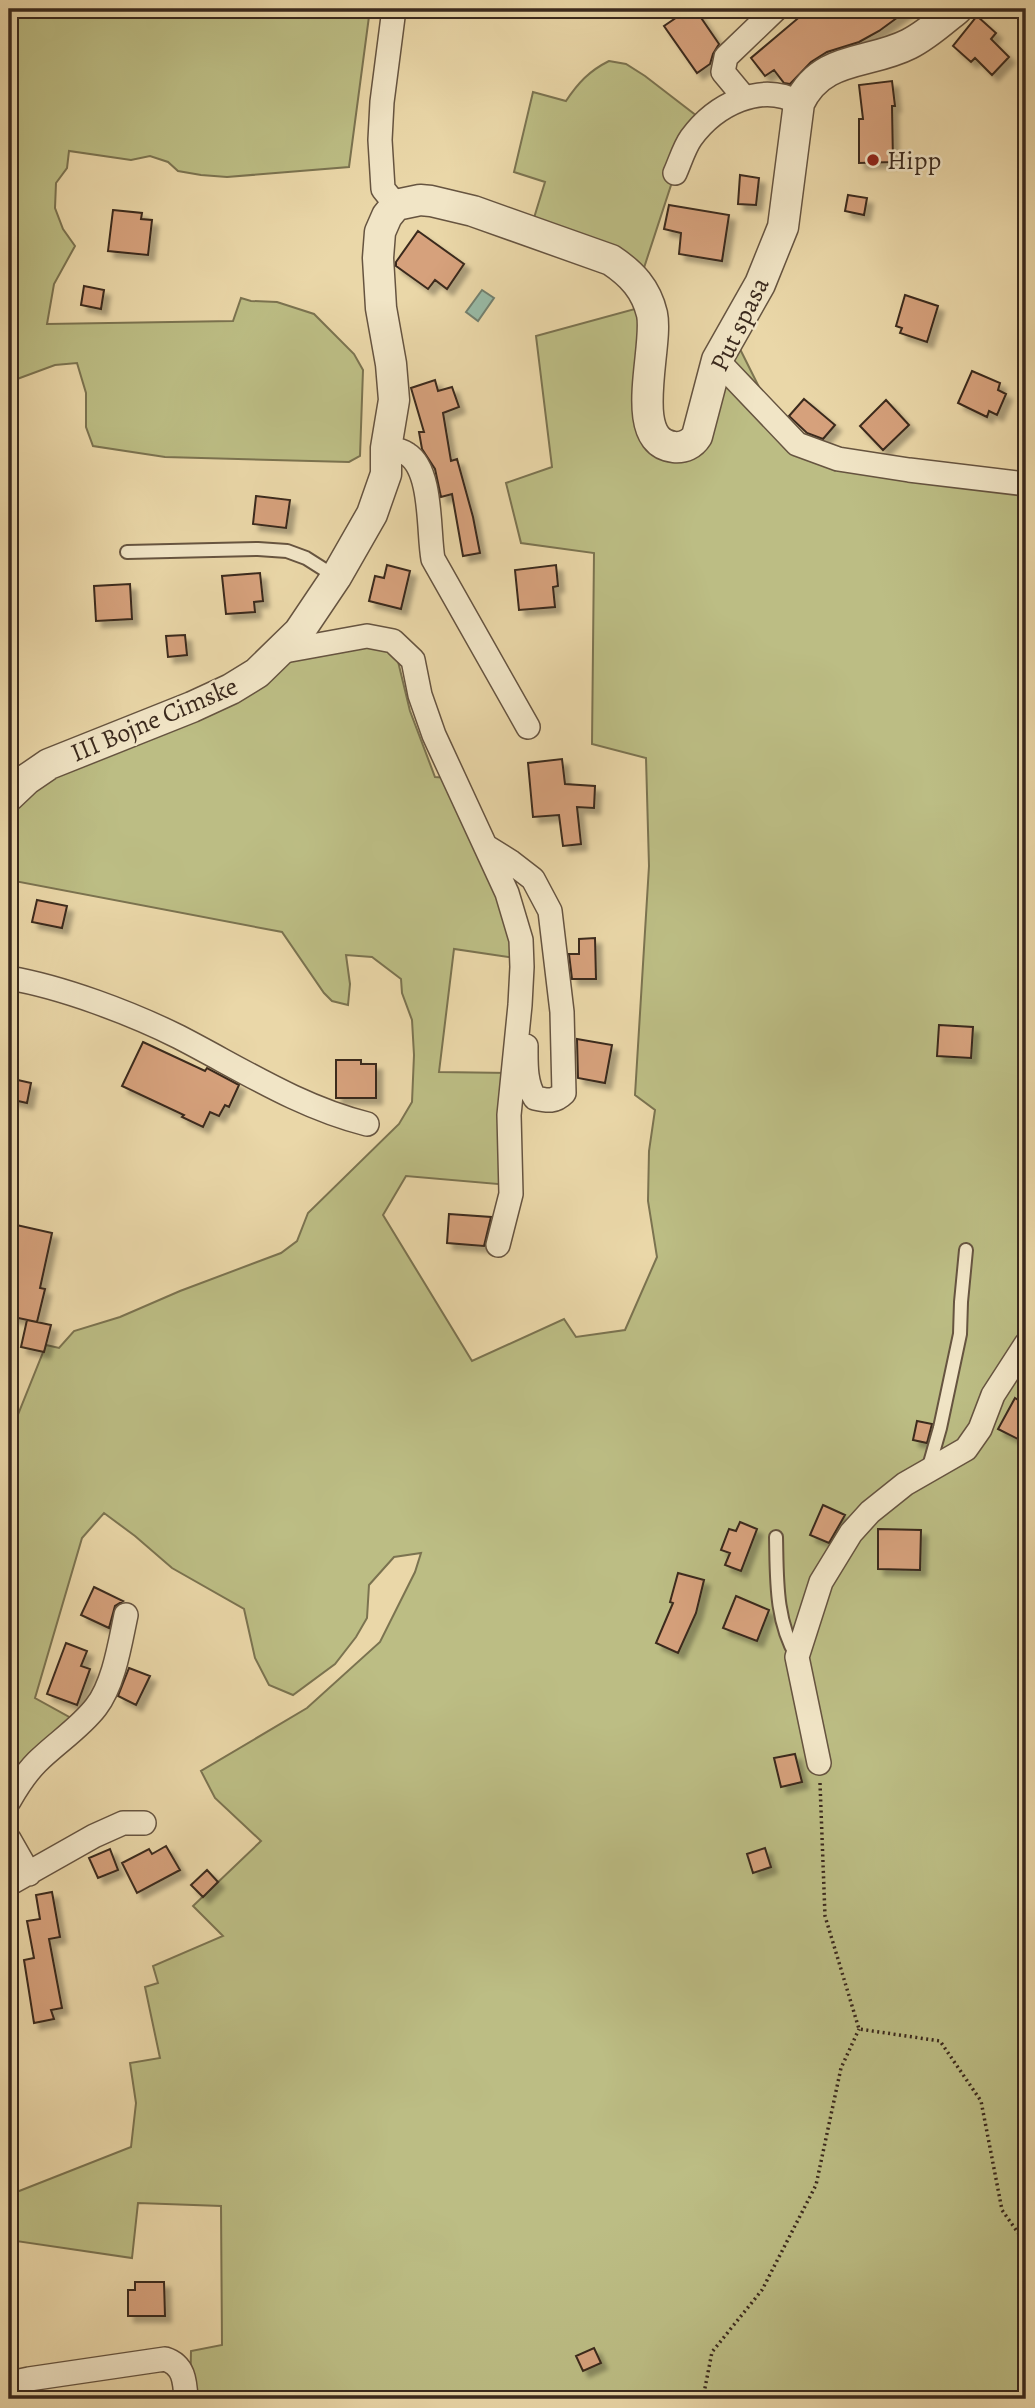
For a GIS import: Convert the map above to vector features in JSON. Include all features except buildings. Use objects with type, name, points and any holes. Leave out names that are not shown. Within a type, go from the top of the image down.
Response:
[{"type":"street","points":[[394,9],[380,140],[383,189],[396,205]]},
{"type":"street","points":[[743,96],[723,72],[726,57],[776,9]]},
{"type":"street","name":"Put spasa","points":[[396,205],[420,200],[473,211],[611,260],[627,271],[639,283],[653,317],[654,341],[646,411],[649,425],[656,438],[665,444],[684,446],[694,441],[697,436],[717,360],[760,284],[783,228],[799,103],[805,90],[815,78],[828,70],[911,44],[957,9]]},
{"type":"street","points":[[675,173],[691,138],[712,117],[743,96],[786,95],[799,103]]},
{"type":"street","name":"III Bojne Cimske","points":[[9,796],[49,764],[168,717],[231,689],[257,673],[299,632],[336,577],[372,514],[386,474],[386,448],[394,400],[381,308],[378,258],[380,232],[387,216],[396,205]]},
{"type":"street","points":[[717,360],[797,444],[806,448],[838,459],[1026,484]]},
{"type":"street","points":[[386,448],[406,453],[415,461],[427,494],[433,559],[528,727]]},
{"type":"street","points":[[278,652],[367,636],[393,641],[413,660],[420,695],[434,734],[507,893],[521,940],[520,1005],[509,1115],[511,1194],[498,1245]]},
{"type":"street","points":[[487,847],[533,879],[550,911],[562,1012],[564,1093],[559,1098],[549,1101],[535,1098],[530,1090],[520,1005]]},
{"type":"street","points":[[9,978],[45,986],[105,1006],[177,1036],[307,1105],[367,1124]]},
{"type":"street","points":[[819,1763],[797,1657],[821,1582],[851,1533],[886,1497],[966,1449],[973,1441],[993,1395],[1026,1344]]},
{"type":"street","points":[[9,1801],[24,1776],[97,1706],[117,1655],[125,1615]]},
{"type":"street","points":[[9,1839],[19,1879],[94,1836],[123,1823],[144,1823]]},
{"type":"street","points":[[9,2386],[29,2379],[165,2359],[175,2362],[182,2370],[186,2399]]},
{"type":"lane","points":[[127,552],[258,548],[286,551],[306,558],[336,577]]},
{"type":"lane","points":[[927,1474],[960,1334],[966,1250]]},
{"type":"lane","points":[[776,1536],[777,1588],[782,1618],[789,1643],[797,1657]]},
{"type":"path","points":[[706,2399],[704,2393],[712,2352],[762,2290],[816,2185],[841,2068],[859,2029],[825,1916],[819,1763]]},
{"type":"path","points":[[859,2029],[940,2041],[981,2101],[1002,2210],[1026,2244]]},
{"type":"path","points":[[1021,2399],[1021,2349],[1026,2328]]},
{"type":"green space","points":[[9,9],[370,9],[349,167],[227,177],[178,171],[168,162],[150,156],[131,160],[69,151],[67,168],[56,183],[55,208],[63,229],[75,246],[54,284],[47,324],[233,321],[241,298],[277,302],[314,314],[354,354],[363,370],[360,456],[349,462],[165,457],[93,446],[86,427],[86,393],[77,363],[55,365],[9,382]]},
{"type":"green space","points":[[609,61],[626,64],[645,76],[706,123],[675,173],[639,283],[530,231],[545,182],[514,172],[533,92],[566,101],[584,78]]},
{"type":"green space","points":[[653,304],[652,422],[681,442],[733,335],[777,423],[797,444],[1026,484],[1026,2399],[190,2399],[191,2351],[222,2345],[221,2206],[138,2203],[132,2258],[9,2240],[9,2195],[131,2147],[136,2103],[130,2063],[160,2058],[145,1987],[158,1983],[153,1966],[223,1936],[193,1906],[261,1841],[215,1798],[201,1771],[307,1708],[380,1642],[415,1572],[421,1553],[394,1557],[369,1585],[367,1618],[356,1637],[335,1664],[293,1695],[269,1685],[255,1658],[244,1609],[172,1568],[104,1513],[82,1538],[35,1698],[80,1723],[19,1778],[9,1773],[9,1437],[46,1345],[59,1348],[74,1331],[120,1317],[281,1253],[297,1241],[308,1213],[399,1124],[412,1102],[412,1020],[402,993],[401,979],[372,957],[346,955],[350,984],[348,1005],[332,1001],[324,993],[282,932],[9,880],[9,807],[43,775],[287,655],[383,640],[395,649],[410,711],[435,777],[450,778],[521,959],[454,949],[439,1072],[515,1073],[509,1185],[406,1176],[383,1215],[472,1361],[564,1319],[576,1337],[625,1330],[657,1257],[648,1201],[649,1151],[655,1110],[635,1095],[649,866],[646,758],[592,744],[594,553],[521,543],[506,483],[552,467],[536,336]]},
{"type":"shaded area","points":[[482,290],[494,298],[478,321],[466,312]]},
{"type":"place","name":"Hipp","points":[[873,160]]}]
